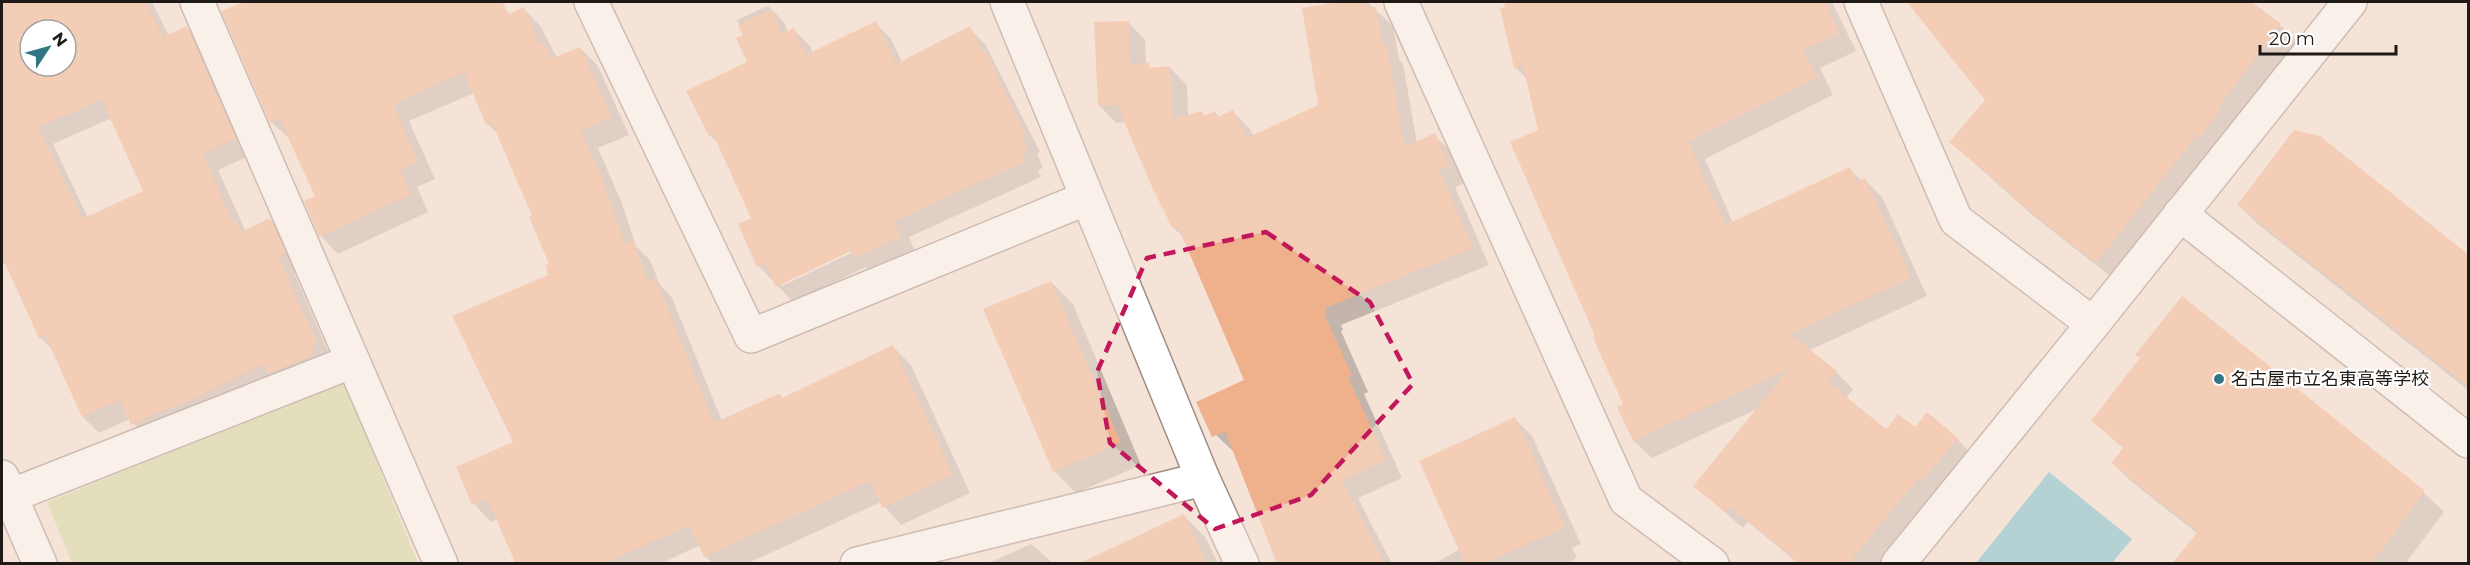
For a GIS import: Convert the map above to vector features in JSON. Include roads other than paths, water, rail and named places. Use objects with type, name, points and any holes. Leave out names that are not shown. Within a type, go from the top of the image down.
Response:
[{"type":"street","points":[[197,2],[441,564]]},
{"type":"street","points":[[591,2],[751,336],[1087,198]]},
{"type":"street","points":[[1007,2],[1203,479],[1242,564]]},
{"type":"street","points":[[1401,2],[1626,500],[1712,564]]},
{"type":"street","points":[[1861,2],[1956,220],[2093,324]]},
{"type":"street","points":[[1898,564],[2350,2]]},
{"type":"street","points":[[2180,214],[2469,441]]},
{"type":"street","points":[[39,564],[6,486],[353,361]]},
{"type":"street","points":[[856,564],[1203,479]]},
{"type":"water","points":[[2049,472],[2132,539],[2112,563],[1976,563]]},
{"type":"place","name":"名古屋市立名東高等学校","points":[[2219,379]]}]
